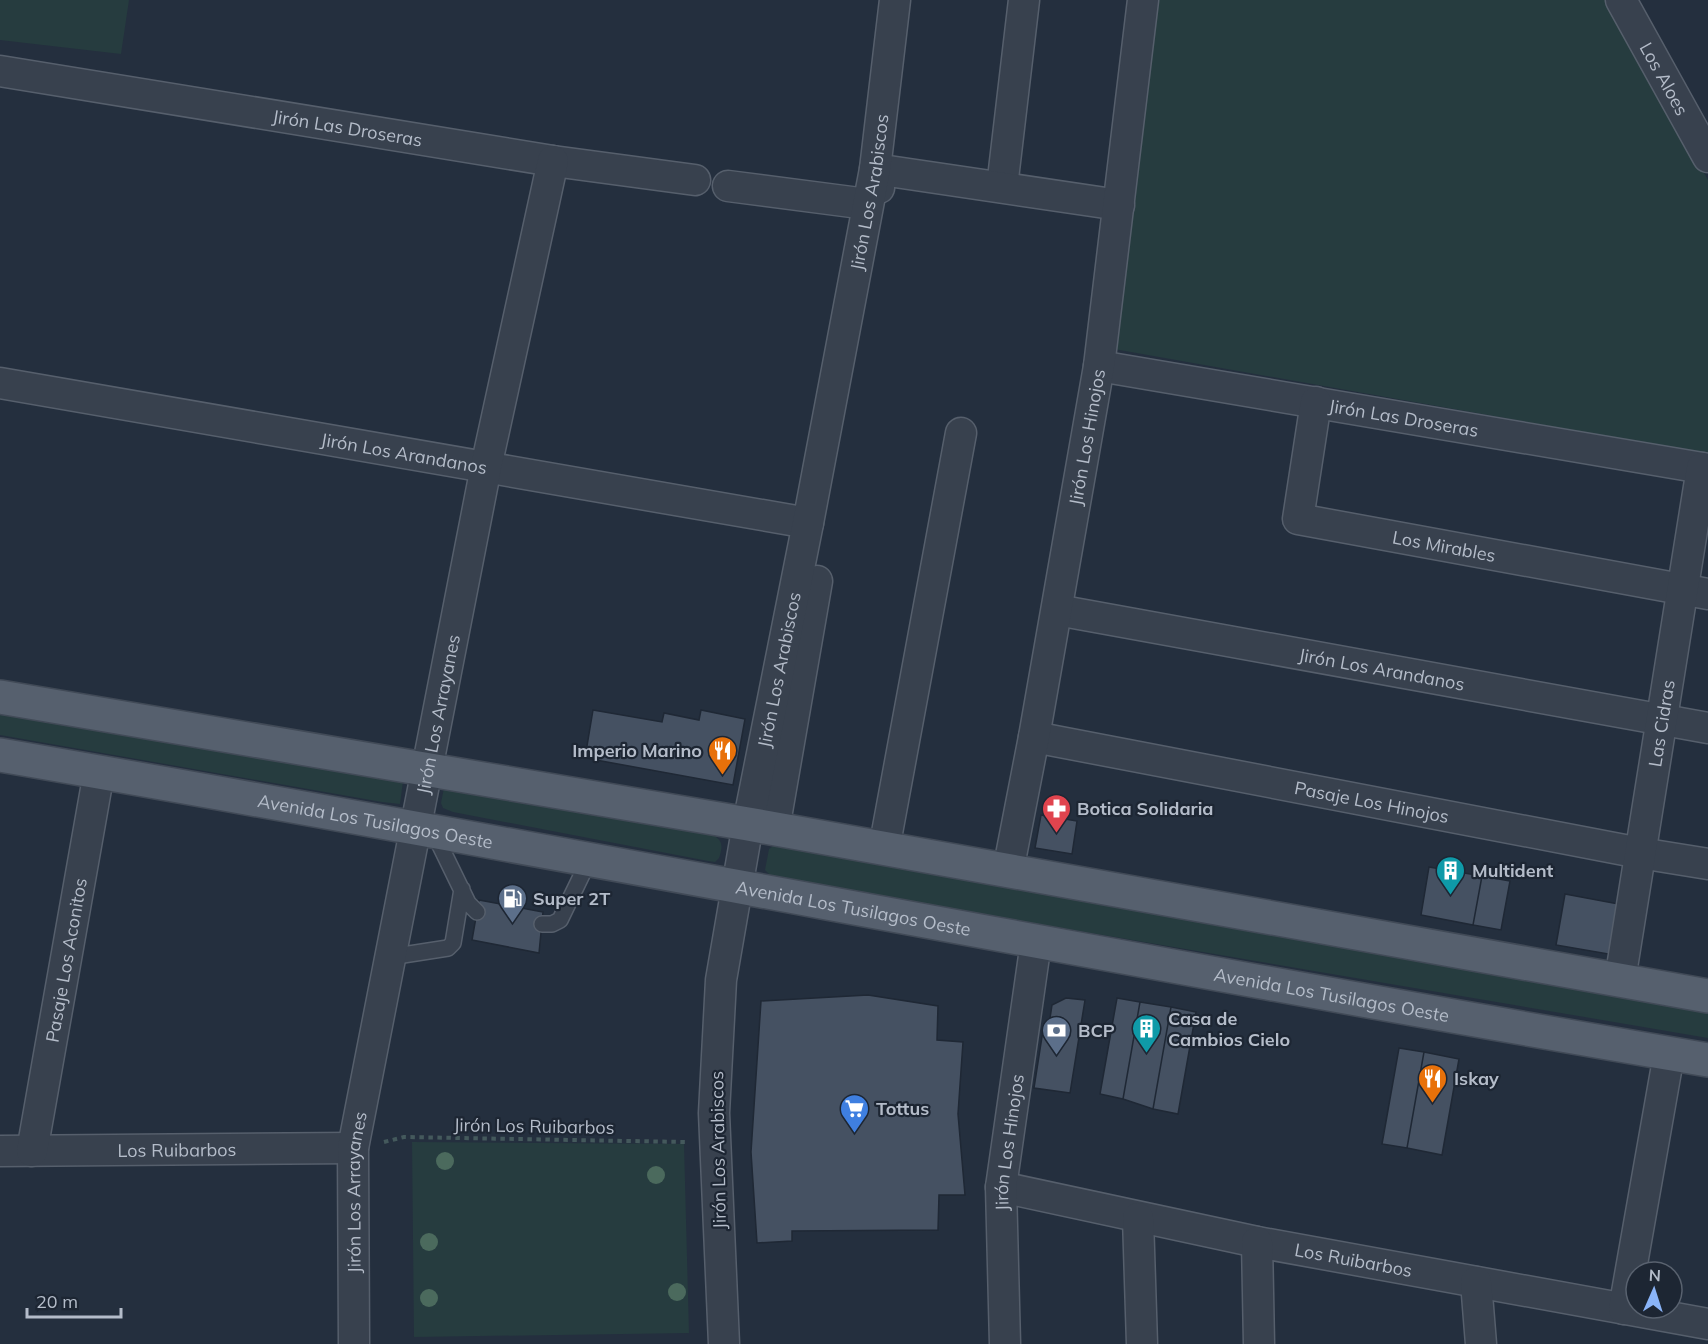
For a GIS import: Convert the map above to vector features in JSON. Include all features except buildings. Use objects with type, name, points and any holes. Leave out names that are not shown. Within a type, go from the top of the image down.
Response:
[{"type":"main road","points":[[0,697],[761,827],[1708,996]]},
{"type":"main road","name":"Avenida Los Tusilagos Oeste","points":[[0,755],[738,886],[1036,942],[1708,1060]]},
{"type":"street","name":"Jirón Los Arabiscos","points":[[724,1344],[714,1113],[721,980],[738,886],[761,827],[808,523],[875,169],[895,0]]},
{"type":"street","points":[[1002,187],[1024,0]]},
{"type":"street","name":"Jirón Los Hinojos","points":[[1008,872],[1099,366],[1143,0]]},
{"type":"street","name":"Los Aloes","points":[[1621,0],[1708,158]]},
{"type":"street","name":"Jirón Las Droseras","points":[[0,71],[553,161],[695,180]]},
{"type":"street","name":"Jirón Los Arrayanes","points":[[354,1344],[353,1148],[390,957],[424,830],[428,769],[486,467],[553,161]]},
{"type":"street","points":[[761,827],[883,205],[875,169],[1119,204]]},
{"type":"street","points":[[728,186],[867,204]]},
{"type":"street","name":"Jirón Las Droseras","points":[[1099,366],[1705,469]]},
{"type":"street","name":"Jirón Los Arandanos","points":[[0,383],[808,523]]},
{"type":"street","name":"Los Mirables","points":[[1316,402],[1298,519],[1695,592]]},
{"type":"street","points":[[884,849],[961,433]]},
{"type":"street","name":"Las Cidras","points":[[1620,980],[1662,719],[1695,592],[1705,469]]},
{"type":"street","name":"Jirón Los Arandanos","points":[[1057,609],[1708,728]]},
{"type":"street","name":"Pasaje Los Hinojos","points":[[1034,737],[1640,854],[1708,864]]},
{"type":"street","name":"Pasaje Los Aconitos","points":[[32,1151],[99,772]]},
{"type":"street","name":"Jirón Los Hinojos","points":[[1005,1344],[1001,1187],[1036,942]]},
{"type":"street","points":[[1633,1260],[1669,1054]]},
{"type":"street","name":"Los Ruibarbos","points":[[0,1151],[353,1148]]},
{"type":"street","name":"Los Ruibarbos","points":[[1001,1187],[1257,1242],[1624,1309]]},
{"type":"street","points":[[1138,1218],[1142,1344]]},
{"type":"street","points":[[1257,1242],[1259,1344]]},
{"type":"street","points":[[1476,1282],[1481,1344]]},
{"type":"street","name":"Los Ruibarbos","points":[[1660,1320],[1693,1330]]},
{"type":"lane","points":[[424,830],[462,889],[468,903],[477,912]]},
{"type":"lane","points":[[542,924],[552,924],[560,920],[589,860]]},
{"type":"lane","points":[[390,957],[448,948],[453,943],[462,889]]},
{"type":"path","name":"Jirón Los Ruibarbos","points":[[353,1148],[404,1137],[716,1143]]},
{"type":"green space","points":[[0,0],[129,0],[121,54],[0,40]]},
{"type":"green space","points":[[1156,0],[1608,0],[1708,180],[1708,454],[1114,349]]},
{"type":"green space","points":[[0,708],[403,781],[400,804],[0,735]]},
{"type":"green space","points":[[454,785],[714,836],[721,843],[721,851],[715,862],[708,861],[453,812],[443,808],[441,803],[444,788]]},
{"type":"green space","points":[[773,846],[1708,1006],[1708,1038],[774,879],[765,870],[769,849]]},
{"type":"green space","points":[[412,1142],[684,1144],[689,1333],[414,1337]]},
{"type":"place","name":"Imperio Marino","points":[[723,776]]},
{"type":"place","name":"Botica Solidaria","points":[[1056,834]]},
{"type":"place","name":"Multident","points":[[1451,896]]},
{"type":"place","name":"Super 2T","points":[[512,924]]},
{"type":"place","name":"Casa de Cambios Cielo","points":[[1147,1054]]},
{"type":"place","name":"BCP","points":[[1057,1056]]},
{"type":"place","name":"Iskay","points":[[1433,1104]]},
{"type":"place","name":"Tottus","points":[[855,1134]]}]
